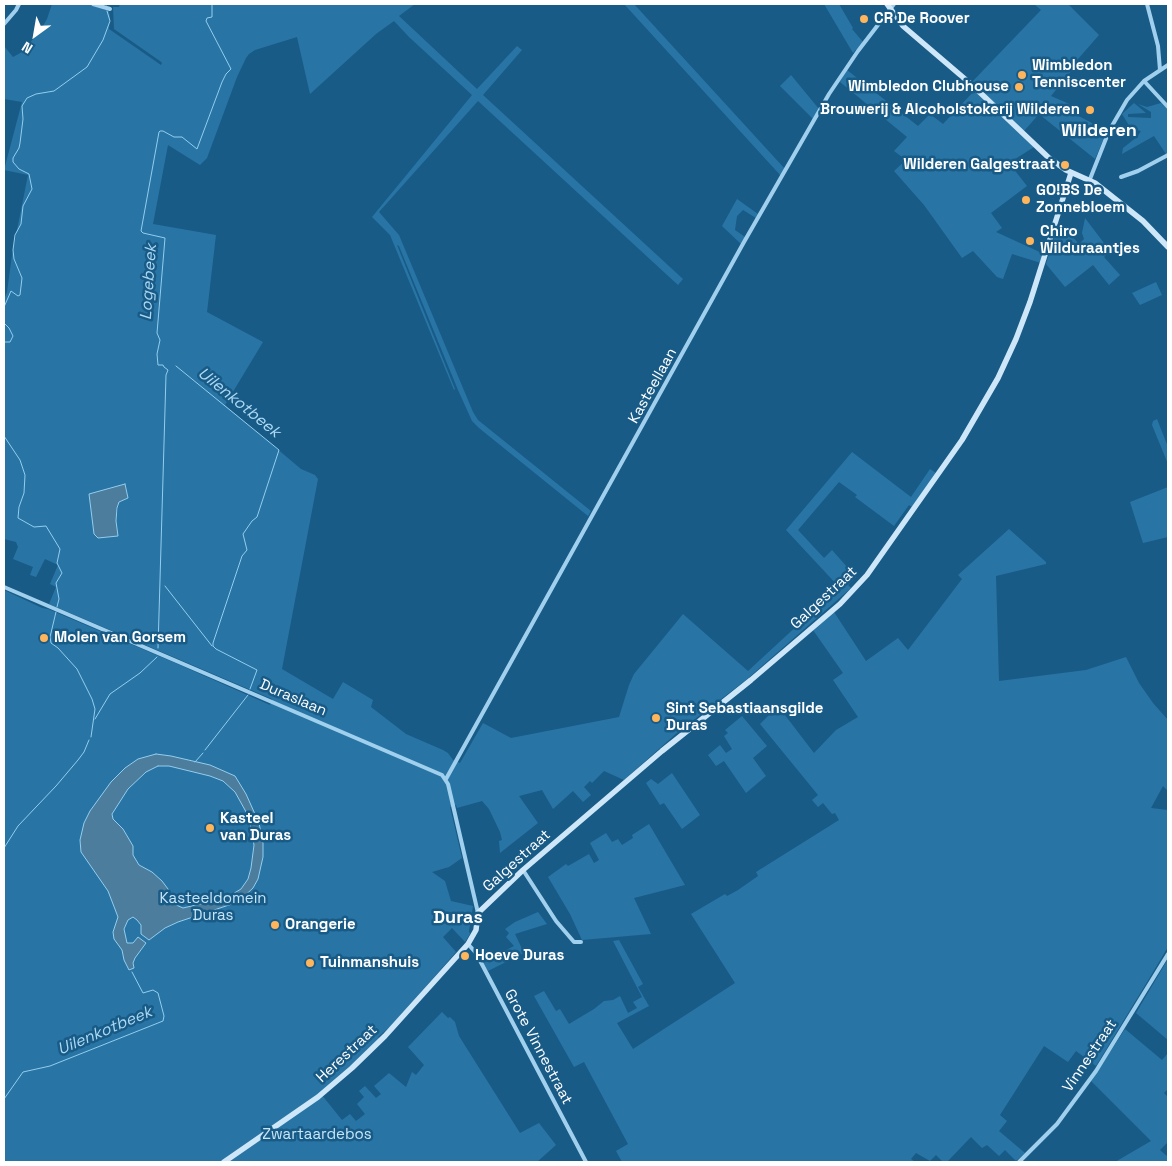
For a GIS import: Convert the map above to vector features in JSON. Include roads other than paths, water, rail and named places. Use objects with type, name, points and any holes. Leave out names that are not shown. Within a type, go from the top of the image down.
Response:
[{"type":"street","points":[[4,24],[19,4]]},
{"type":"street","points":[[93,4],[110,9]]},
{"type":"street","name":"Kasteellaan","points":[[446,779],[829,94],[888,7],[894,4]]},
{"type":"street","points":[[1147,4],[1158,46],[1160,70]]},
{"type":"street","points":[[888,7],[903,26],[972,86],[1049,158],[1062,168],[1090,179],[1143,221],[1168,247]]},
{"type":"street","points":[[1090,179],[1105,139],[1127,100],[1144,81],[1168,65]]},
{"type":"street","points":[[1144,81],[1168,107]]},
{"type":"street","points":[[1121,176],[1138,171],[1168,156],[1168,161]]},
{"type":"street","name":"Galgestraat","points":[[468,944],[476,930],[478,913],[523,870],[668,745],[840,604],[867,575],[962,440],[998,378],[1030,302],[1072,173]]},
{"type":"street","name":"Duraslaan","points":[[4,587],[435,771],[446,779]]},
{"type":"street","points":[[446,779],[478,913]]},
{"type":"street","points":[[523,870],[556,922],[574,942],[581,942]]},
{"type":"street","name":"Herestraat","points":[[224,1162],[318,1097],[352,1068],[379,1042],[468,944]]},
{"type":"street","name":"Grote Vinnestraat","points":[[468,944],[476,952],[586,1162]]},
{"type":"street","name":"Vinnestraat","points":[[1019,1162],[1057,1124],[1096,1071],[1168,954]]},
{"type":"waterway","name":"Logebeek","points":[[158,648],[166,375],[168,370],[163,365],[158,365],[157,354],[160,340],[157,333],[165,238],[141,231],[159,132],[163,131],[174,137],[182,137],[197,149],[222,82],[231,69],[206,21],[207,18],[212,17],[212,4]]},
{"type":"waterway","points":[[4,307],[11,291],[18,296],[20,295],[22,278],[14,259],[13,250],[15,235],[21,224],[23,206],[32,189],[29,174],[19,169],[13,162],[20,143],[23,119],[22,106],[27,98],[36,94],[54,91],[87,67],[103,40],[110,21],[107,11]]},
{"type":"waterway","points":[[4,323],[13,336],[10,342],[4,342]]},
{"type":"waterway","name":"Uilenkotbeek","points":[[176,366],[279,450],[257,517],[243,534],[247,550],[242,556],[213,643],[216,649],[257,670],[250,689]]},
{"type":"waterway","points":[[4,436],[20,460],[25,475],[24,493],[19,507],[18,518],[34,527],[46,526],[60,549],[57,563],[62,573],[56,583],[59,599],[57,607]]},
{"type":"waterway","points":[[165,586],[212,646]]},
{"type":"waterway","points":[[56,612],[50,637],[51,643],[77,669],[92,699],[95,709],[91,737]]},
{"type":"waterway","name":"Logebeek","points":[[95,719],[110,694],[140,673],[157,657]]},
{"type":"waterway","name":"Uilenkotbeek","points":[[205,750],[248,695]]},
{"type":"waterway","points":[[4,848],[18,826],[78,760],[89,740]]},
{"type":"waterway","name":"Uilenkotbeek","points":[[195,762],[203,753]]},
{"type":"waterway","name":"Uilenkotbeek","points":[[4,1099],[23,1072],[50,1066],[163,1021],[164,1016],[158,993],[153,990],[143,993],[132,972]]},
{"type":"place","name":"CR De Roover","points":[[864,19]]},
{"type":"place","name":"Wimbledon Tenniscenter","points":[[1022,75]]},
{"type":"place","name":"Wimbledon Clubhouse","points":[[1019,87]]},
{"type":"place","name":"Brouwerij & Alcoholstokerij Wilderen","points":[[1090,110]]},
{"type":"place","name":"Wilderen Galgestraat","points":[[1065,165]]},
{"type":"place","name":"GO!BS De Zonnebloem","points":[[1026,200]]},
{"type":"place","name":"Chiro Wilduraantjes","points":[[1030,241]]},
{"type":"place","name":"Molen van Gorsem","points":[[44,638]]},
{"type":"place","name":"Sint Sebastiaansgilde Duras","points":[[656,718]]},
{"type":"place","name":"Kasteel van Duras","points":[[210,828]]},
{"type":"place","name":"Orangerie","points":[[275,925]]},
{"type":"place","name":"Hoeve Duras","points":[[465,956]]},
{"type":"place","name":"Tuinmanshuis","points":[[310,963]]},
{"type":"district","name":"Wilderen","points":[[1099,131]]},
{"type":"district","name":"Duras","points":[[458,918]]},
{"type":"park label","name":"Kasteeldomein Duras","points":[[213,908]]},
{"type":"park label","name":"Zwartaardebos","points":[[317,1135]]}]
